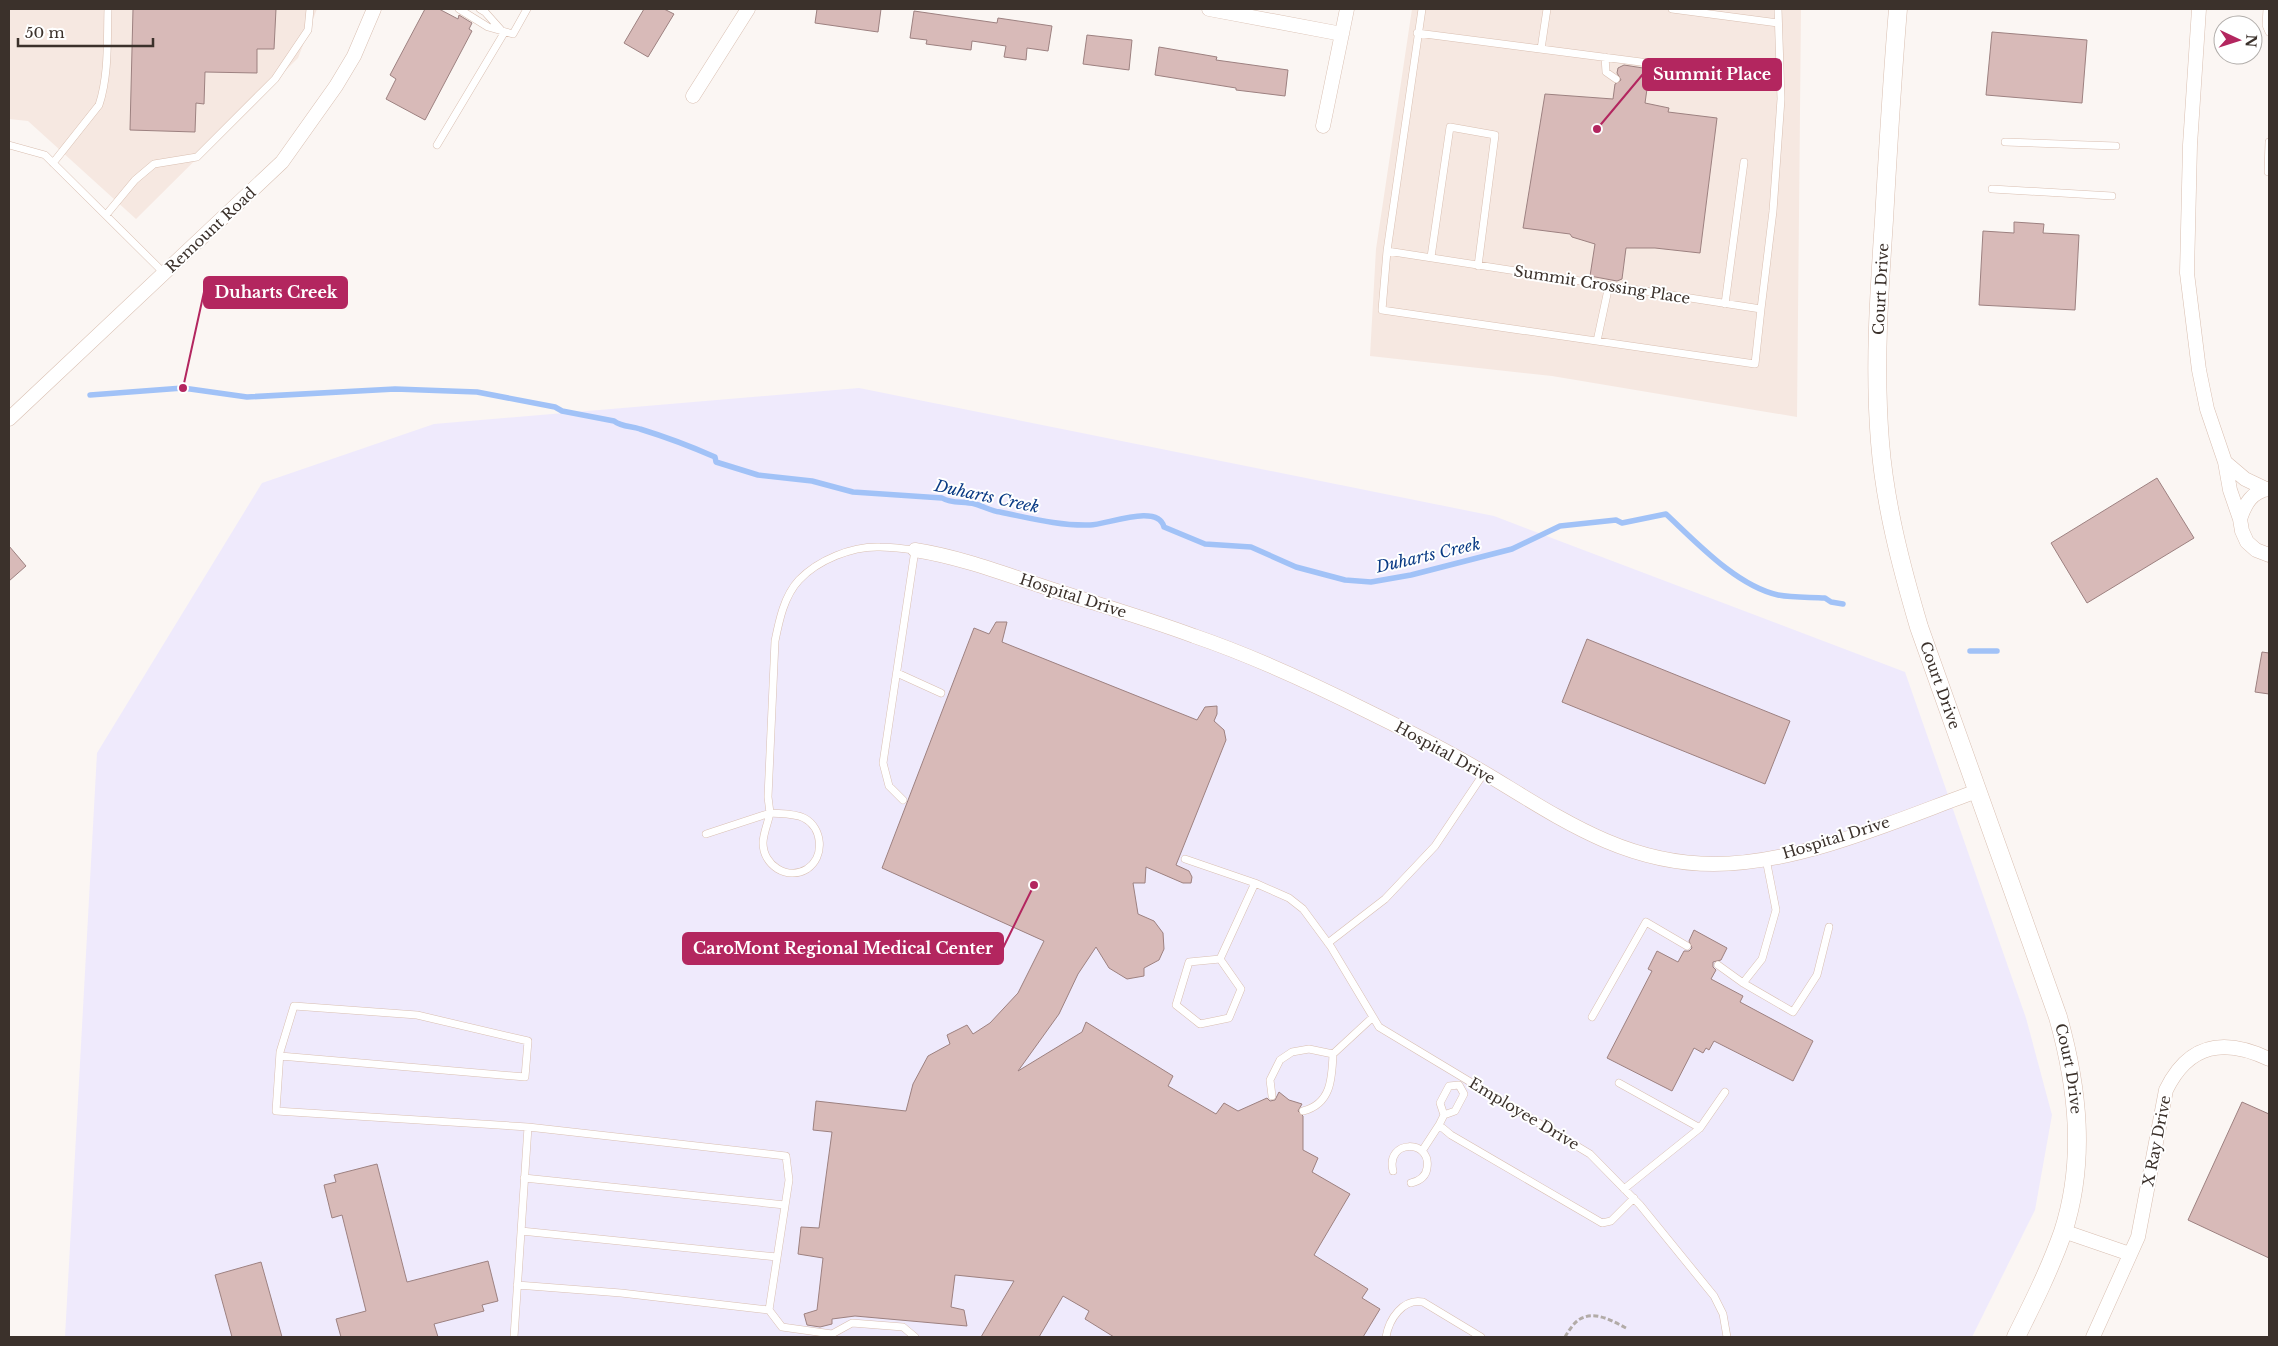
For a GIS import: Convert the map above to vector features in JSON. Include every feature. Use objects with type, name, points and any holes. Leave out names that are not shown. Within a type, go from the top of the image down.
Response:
[{"type":"street","name":"Remount Road","points":[[9,419],[258,186],[300,140],[354,56],[374,9]]},
{"type":"street","points":[[693,96],[748,9]]},
{"type":"street","points":[[1209,9],[1342,34]]},
{"type":"street","points":[[1322,126],[1347,9]]},
{"type":"street","name":"Court Drive","points":[[1898,9],[1880,285],[1877,389],[1880,444],[1887,500],[1905,582],[2058,1018],[2069,1056],[2077,1108],[2078,1150],[2073,1188],[2063,1231],[2048,1270],[2016,1337]]},
{"type":"street","points":[[2199,9],[2190,145],[2187,273],[2199,370],[2242,531],[2247,542],[2256,550],[2269,555]]},
{"type":"street","points":[[2225,462],[2245,479],[2268,489]]},
{"type":"street","points":[[2240,519],[2244,506],[2254,495],[2268,489]]},
{"type":"street","name":"Hospital Drive","points":[[915,550],[963,561],[1194,636],[1242,654],[1368,711],[1484,773],[1574,827],[1641,854],[1674,861],[1712,864],[1745,863],[1787,855],[1848,837],[1977,791]]},
{"type":"street","name":"X Ray Drive","points":[[2093,1337],[2138,1237],[2166,1090],[2174,1075],[2185,1062],[2199,1052],[2216,1047],[2234,1046],[2250,1050],[2269,1059]]},
{"type":"street","points":[[2063,1231],[2130,1254]]},
{"type":"lane","points":[[53,163],[99,104],[103,94],[107,53],[108,9]]},
{"type":"lane","points":[[106,215],[135,180],[154,164],[197,157],[269,86],[308,30],[310,9]]},
{"type":"lane","points":[[459,9],[488,27],[513,34],[528,9]]},
{"type":"lane","points":[[480,9],[486,12],[504,33]]},
{"type":"lane","points":[[1422,9],[1387,250],[1382,310],[1755,364],[1773,211],[1780,80],[1778,9]]},
{"type":"lane","points":[[1541,48],[1547,9]]},
{"type":"lane","points":[[1672,9],[1778,23]]},
{"type":"lane","points":[[2267,9],[2266,25],[2269,32]]},
{"type":"lane","points":[[438,145],[504,33]]},
{"type":"lane","points":[[1417,33],[1780,80]]},
{"type":"lane","points":[[1605,57],[1606,72],[1616,79]]},
{"type":"lane","points":[[1648,84],[1658,82],[1664,78],[1668,66]]},
{"type":"lane","points":[[1431,257],[1450,127],[1495,135],[1478,266]]},
{"type":"lane","points":[[2005,142],[2116,146]]},
{"type":"lane","points":[[2269,142],[2269,172]]},
{"type":"lane","points":[[9,145],[45,155],[164,273]]},
{"type":"lane","points":[[1725,304],[1744,162]]},
{"type":"lane","points":[[1992,189],[2112,196]]},
{"type":"lane","name":"Summit Crossing Place","points":[[1387,250],[1478,266],[1761,309]]},
{"type":"lane","points":[[1597,341],[1609,286]]},
{"type":"lane","points":[[706,834],[770,813],[802,817],[811,822],[817,831],[819,850],[815,861],[806,869],[794,873],[783,872],[772,866],[764,854],[764,838],[770,813],[768,797],[774,641],[779,618],[798,581],[816,566],[837,556],[860,549],[880,546],[915,550],[883,763],[889,786],[903,800]]},
{"type":"lane","points":[[897,673],[942,693]]},
{"type":"lane","points":[[1328,943],[1385,899],[1435,846],[1484,773]]},
{"type":"lane","name":"Employee Drive","points":[[1185,859],[1255,883],[1289,898],[1303,910],[1328,943],[1379,1027],[1590,1154],[1634,1198],[1714,1296],[1723,1314],[1727,1337]]},
{"type":"lane","points":[[1743,983],[1762,959],[1776,910],[1766,859]]},
{"type":"lane","points":[[1220,959],[1255,883]]},
{"type":"lane","points":[[1592,1017],[1646,922],[1687,946]]},
{"type":"lane","points":[[1718,965],[1743,983],[1793,1012],[1817,975],[1829,927]]},
{"type":"lane","points":[[1220,959],[1241,989],[1229,1018],[1200,1024],[1176,1005],[1181,987],[1189,962],[1220,959]]},
{"type":"lane","points":[[280,1056],[525,1077],[528,1041],[417,1016],[294,1006],[280,1056],[276,1111],[528,1127],[786,1156],[789,1180],[770,1310],[782,1327],[832,1334],[852,1324],[894,1326],[903,1327],[915,1337]]},
{"type":"lane","points":[[1302,1111],[1312,1109],[1322,1102],[1329,1091],[1333,1054],[1373,1017]]},
{"type":"lane","points":[[1272,1096],[1270,1080],[1280,1060],[1292,1052],[1309,1049],[1333,1054]]},
{"type":"lane","points":[[1459,1085],[1463,1077]]},
{"type":"lane","points":[[1619,1082],[1700,1128]]},
{"type":"lane","points":[[1444,1115],[1440,1103],[1449,1086],[1459,1085]]},
{"type":"lane","points":[[1422,1151],[1444,1115],[1455,1111],[1464,1094],[1459,1085]]},
{"type":"lane","points":[[1624,1188],[1700,1128],[1725,1092]]},
{"type":"lane","points":[[1439,1125],[1451,1135],[1602,1224],[1611,1221],[1634,1198]]},
{"type":"lane","points":[[514,1337],[528,1127]]},
{"type":"lane","points":[[1393,1171],[1392,1160],[1399,1150],[1411,1146],[1422,1151],[1427,1161],[1426,1172],[1418,1181],[1411,1183]]},
{"type":"lane","points":[[524,1178],[785,1205]]},
{"type":"lane","points":[[521,1231],[777,1257]]},
{"type":"lane","points":[[517,1286],[621,1293],[770,1310]]},
{"type":"lane","points":[[1386,1337],[1400,1308],[1414,1300],[1422,1302],[1481,1337]]},
{"type":"path","points":[[1565,1337],[1579,1319],[1593,1316],[1606,1318],[1628,1329]]},
{"type":"shaded area","points":[[9,9],[317,9],[298,58],[136,219],[28,121],[9,119]]},
{"type":"shaded area","points":[[1412,9],[1801,9],[1797,417],[1552,376],[1370,356],[1376,249]]},
{"type":"shaded area","points":[[859,388],[1494,516],[1905,672],[2026,1018],[2052,1115],[2035,1210],[1972,1337],[65,1337],[97,753],[262,483],[434,424]]},
{"type":"building","points":[[133,9],[276,9],[274,49],[257,49],[257,73],[205,72],[204,104],[196,103],[195,132],[130,130]]},
{"type":"building","points":[[425,9],[439,9],[458,19],[459,15],[472,23],[469,29],[472,31],[425,120],[386,99],[396,79],[390,75]]},
{"type":"building","points":[[644,9],[664,9],[674,14],[648,57],[624,43]]},
{"type":"building","points":[[817,9],[881,9],[878,32],[815,23]]},
{"type":"building","points":[[914,11],[997,23],[998,18],[1052,26],[1048,51],[1027,48],[1026,60],[1004,57],[1006,46],[972,41],[971,50],[926,44],[927,40],[910,38]]},
{"type":"building","points":[[1992,32],[2087,40],[2082,103],[1986,95]]},
{"type":"building","points":[[1087,35],[1132,40],[1129,70],[1083,64]]},
{"type":"building","points":[[1159,47],[1217,57],[1216,60],[1288,70],[1285,96],[1236,90],[1236,88],[1155,75]]},
{"type":"building","points":[[1624,65],[1643,68],[1649,71],[1648,79],[1643,83],[1647,89],[1645,103],[1669,108],[1668,112],[1717,118],[1700,253],[1655,248],[1626,248],[1622,279],[1617,281],[1590,276],[1595,244],[1572,237],[1570,234],[1523,228],[1545,94],[1613,99],[1615,84],[1621,80],[1617,73],[1618,68]]},
{"type":"building","points":[[2014,222],[2044,224],[2043,233],[2079,235],[2075,310],[1979,305],[1983,231],[2014,233]]},
{"type":"building","points":[[2157,478],[2194,538],[2087,603],[2051,543]]},
{"type":"building","points":[[9,546],[26,566],[9,581]]},
{"type":"building","points":[[996,622],[1007,622],[1002,642],[1197,720],[1205,707],[1217,706],[1217,714],[1214,721],[1224,730],[1226,740],[1176,865],[1189,871],[1192,877],[1191,883],[1183,883],[1146,867],[1145,883],[1133,883],[1138,914],[1154,921],[1163,933],[1164,949],[1159,960],[1144,968],[1144,976],[1127,979],[1109,968],[1096,947],[1078,974],[1059,1014],[1018,1071],[1082,1032],[1086,1022],[1173,1076],[1168,1086],[1216,1114],[1224,1103],[1238,1111],[1267,1098],[1270,1101],[1275,1100],[1279,1092],[1289,1100],[1302,1104],[1298,1111],[1303,1116],[1303,1150],[1318,1158],[1312,1172],[1350,1194],[1314,1255],[1368,1289],[1362,1298],[1380,1309],[1363,1337],[1114,1337],[1085,1319],[1089,1311],[1063,1296],[1039,1337],[981,1337],[1014,1281],[955,1275],[951,1307],[964,1310],[967,1326],[855,1316],[832,1319],[832,1324],[820,1327],[807,1325],[804,1314],[817,1310],[823,1258],[798,1254],[801,1227],[819,1228],[832,1132],[813,1130],[816,1101],[906,1111],[913,1084],[928,1056],[950,1044],[947,1035],[967,1025],[973,1034],[990,1023],[1018,993],[1044,941],[882,868],[974,628],[989,634]]},
{"type":"building","points":[[1587,639],[1790,721],[1765,784],[1562,702]]},
{"type":"building","points":[[2262,652],[2269,653],[2269,694],[2255,692]]},
{"type":"building","points":[[1694,930],[1727,948],[1721,960],[1713,962],[1713,967],[1716,970],[1711,979],[1743,996],[1740,1002],[1813,1041],[1793,1081],[1714,1041],[1709,1050],[1706,1048],[1703,1053],[1694,1048],[1672,1091],[1607,1058],[1652,971],[1648,969],[1657,951],[1678,962],[1684,951],[1689,951],[1692,948],[1689,941]]},
{"type":"building","points":[[2242,1102],[2269,1114],[2269,1258],[2188,1220]]},
{"type":"building","points":[[377,1164],[407,1282],[488,1261],[498,1301],[482,1305],[484,1311],[434,1324],[438,1337],[341,1337],[336,1319],[366,1311],[342,1215],[332,1218],[324,1185],[336,1182],[334,1175]]},
{"type":"building","points":[[261,1262],[282,1337],[232,1337],[215,1275]]},
{"type":"waterway","name":"Duharts Creek","points":[[90,395],[183,388],[247,397],[395,389],[477,392],[614,421],[678,442],[715,457],[716,462],[758,475],[812,481],[853,492],[942,498],[1045,521],[1067,524],[1090,525],[1131,517],[1152,517],[1160,520],[1164,527],[1205,544],[1251,547],[1296,567],[1345,580],[1371,582],[1411,575],[1512,549],[1560,526],[1616,520],[1622,523],[1666,514],[1718,562],[1748,583],[1778,595],[1825,598],[1831,602],[1843,604]]},
{"type":"waterway","name":"Duharts Creek","points":[[1970,651],[1997,651]]},
{"type":"place","name":"Summit Place","points":[[1597,129]]},
{"type":"place","name":"Duharts Creek","points":[[183,388]]},
{"type":"place","name":"CaroMont Regional Medical Center","points":[[1034,885]]}]
